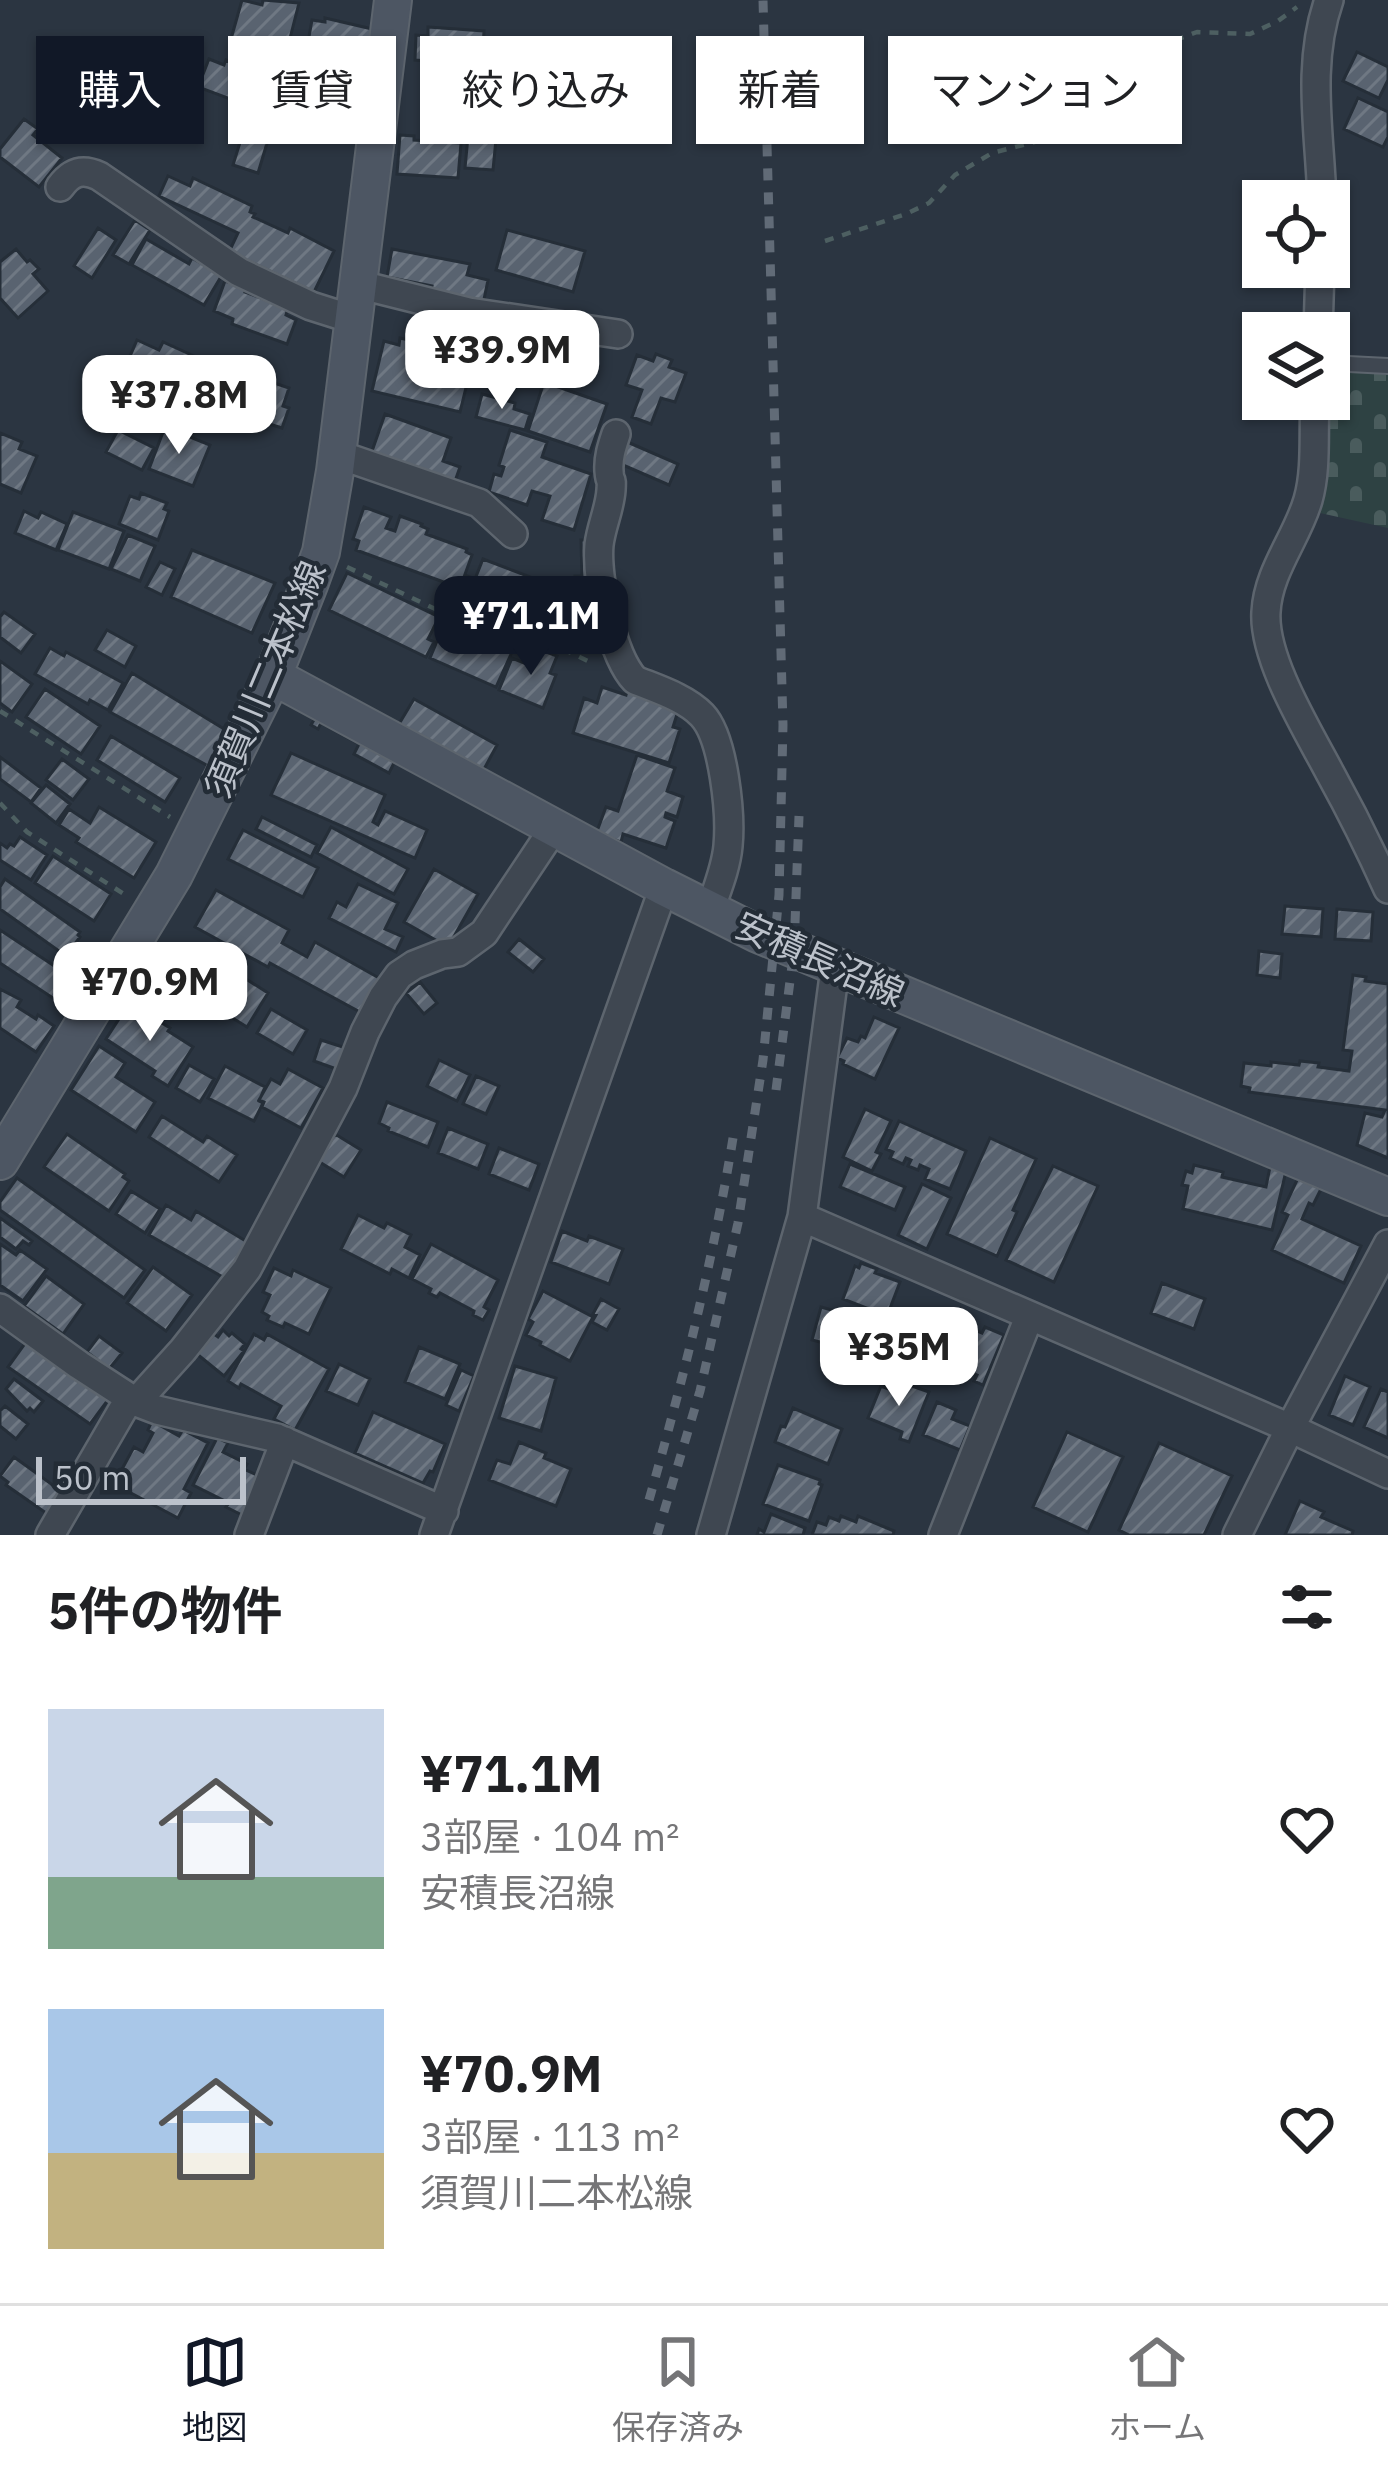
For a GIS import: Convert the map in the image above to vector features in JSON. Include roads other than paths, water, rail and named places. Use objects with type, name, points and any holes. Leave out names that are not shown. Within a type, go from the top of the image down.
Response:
[{"type":"main road","name":"須賀川二本松線","points":[[0,1161],[196,832],[273,676],[320,555],[337,454],[393,0]]},
{"type":"main road","name":"安積長沼線","points":[[273,676],[710,910],[835,968],[1388,1197]]},
{"type":"street","points":[[1321,180],[1317,40],[1329,0]]},
{"type":"street","points":[[61,187],[68,176],[80,171],[99,176],[238,272],[310,306],[354,301],[618,334]]},
{"type":"street","points":[[1314,420],[1311,486],[1266,612],[1270,648],[1388,889]]},
{"type":"street","points":[[616,434],[598,578],[617,653],[628,672],[635,680],[693,707],[712,731],[728,830],[725,861],[710,910]]},
{"type":"street","points":[[337,454],[479,503],[513,534]]},
{"type":"street","points":[[50,1535],[133,1400],[183,1350],[247,1270],[343,1088],[383,997],[399,975],[414,965],[458,952],[484,933],[554,828]]},
{"type":"street","points":[[0,1308],[133,1400],[285,1441],[439,1523],[664,887]]},
{"type":"street","points":[[711,1535],[802,1217],[835,968]]},
{"type":"street","points":[[802,1217],[1388,1474]]},
{"type":"street","points":[[1237,1535],[1388,1244]]},
{"type":"street","points":[[943,1535],[1029,1317]]},
{"type":"street","points":[[249,1535],[285,1441]]},
{"type":"lane","points":[[1350,364],[1388,366]]},
{"type":"railway","points":[[657,1535],[700,1391],[738,1223],[763,1060],[779,895],[783,725],[763,0]]},
{"type":"railway","points":[[776,1090],[794,950],[799,816]]},
{"type":"railway","points":[[649,1500],[696,1320],[733,1138]]}]
